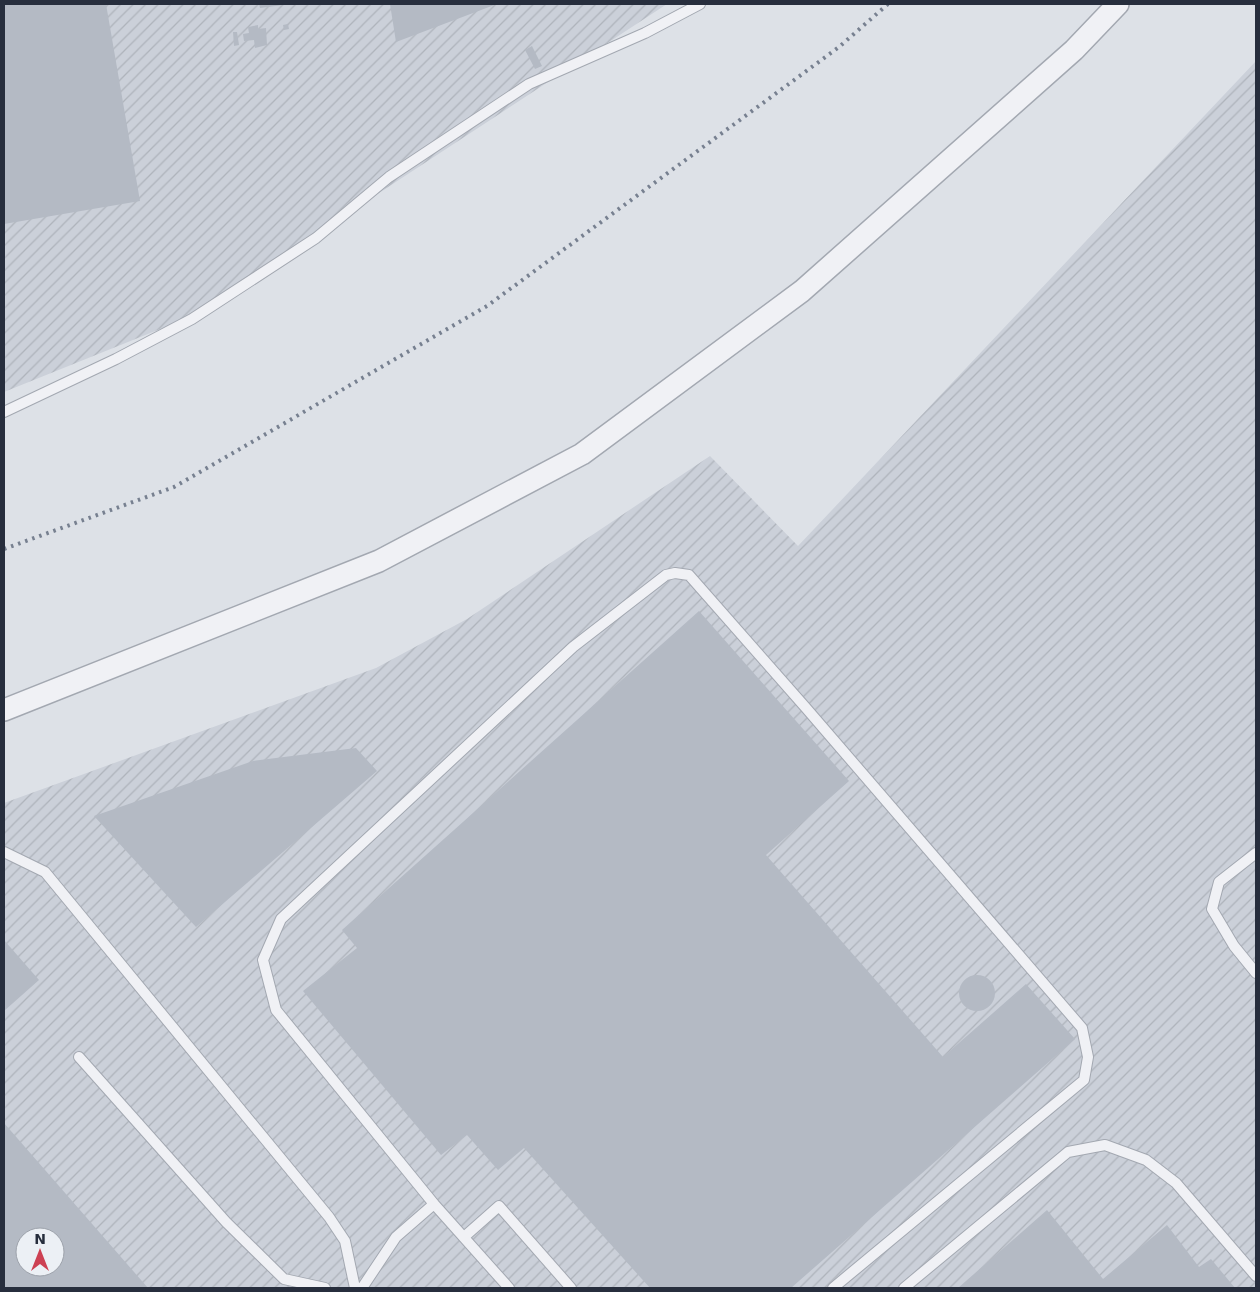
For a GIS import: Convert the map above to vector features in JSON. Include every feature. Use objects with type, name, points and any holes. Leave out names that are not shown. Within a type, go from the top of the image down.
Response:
[{"type":"street","points":[[4,710],[380,561],[582,454],[802,291],[1074,50],[1118,4]]},
{"type":"lane","points":[[4,412],[116,359],[192,319],[316,238],[389,177],[529,84],[645,33],[700,4]]},
{"type":"lane","points":[[509,1288],[434,1204],[276,1010],[263,960],[281,919],[573,647],[666,576],[675,573],[690,576],[1082,1028],[1088,1057],[1084,1080],[833,1288]]},
{"type":"lane","points":[[4,852],[45,872],[330,1217],[344,1241],[355,1288]]},
{"type":"lane","points":[[1256,853],[1219,882],[1212,909],[1234,946],[1256,973]]},
{"type":"lane","points":[[79,1057],[226,1222],[284,1279],[324,1288]]},
{"type":"lane","points":[[904,1288],[1068,1152],[1105,1145],[1146,1160],[1176,1183],[1256,1276]]},
{"type":"lane","points":[[362,1288],[396,1237],[434,1204]]},
{"type":"lane","points":[[464,1237],[499,1206],[571,1288]]},
{"type":"shaded area","points":[[4,4],[667,4],[190,317],[4,392]]},
{"type":"shaded area","points":[[1256,61],[1256,1288],[4,1288],[4,803],[376,668],[467,619],[710,456],[798,546]]},
{"type":"building","points":[[4,4],[106,4],[140,201],[4,224]]},
{"type":"building","points":[[259,4],[283,4],[283,5],[260,8]]},
{"type":"building","points":[[390,4],[497,4],[396,42]]},
{"type":"building","points":[[288,24],[289,29],[284,30],[283,25]]},
{"type":"building","points":[[258,25],[258,29],[266,28],[267,45],[255,48],[254,40],[244,41],[243,34],[249,33],[248,27]]},
{"type":"building","points":[[233,32],[237,32],[239,45],[234,46]]},
{"type":"building","points":[[532,46],[542,66],[535,69],[525,50]]},
{"type":"building","points":[[699,611],[849,781],[766,855],[943,1057],[1026,984],[1075,1039],[791,1288],[650,1288],[524,1148],[498,1170],[467,1135],[441,1155],[303,991],[357,948],[342,930]]},
{"type":"building","points":[[356,748],[377,771],[196,927],[94,816],[253,761]]},
{"type":"building","points":[[4,940],[39,980],[4,1011]]},
{"type":"building","points":[[977,975],[984,976],[990,980],[994,986],[994,1000],[990,1006],[984,1010],[977,1011],[970,1010],[964,1006],[960,1000],[959,993],[960,986],[964,980],[970,976]]},
{"type":"building","points":[[4,1123],[148,1288],[4,1288]]},
{"type":"building","points":[[1047,1210],[1103,1279],[1167,1225],[1199,1267],[1211,1259],[1235,1288],[958,1288]]},
{"type":"railway","points":[[4,549],[174,487],[487,306],[839,47],[888,4]]}]
